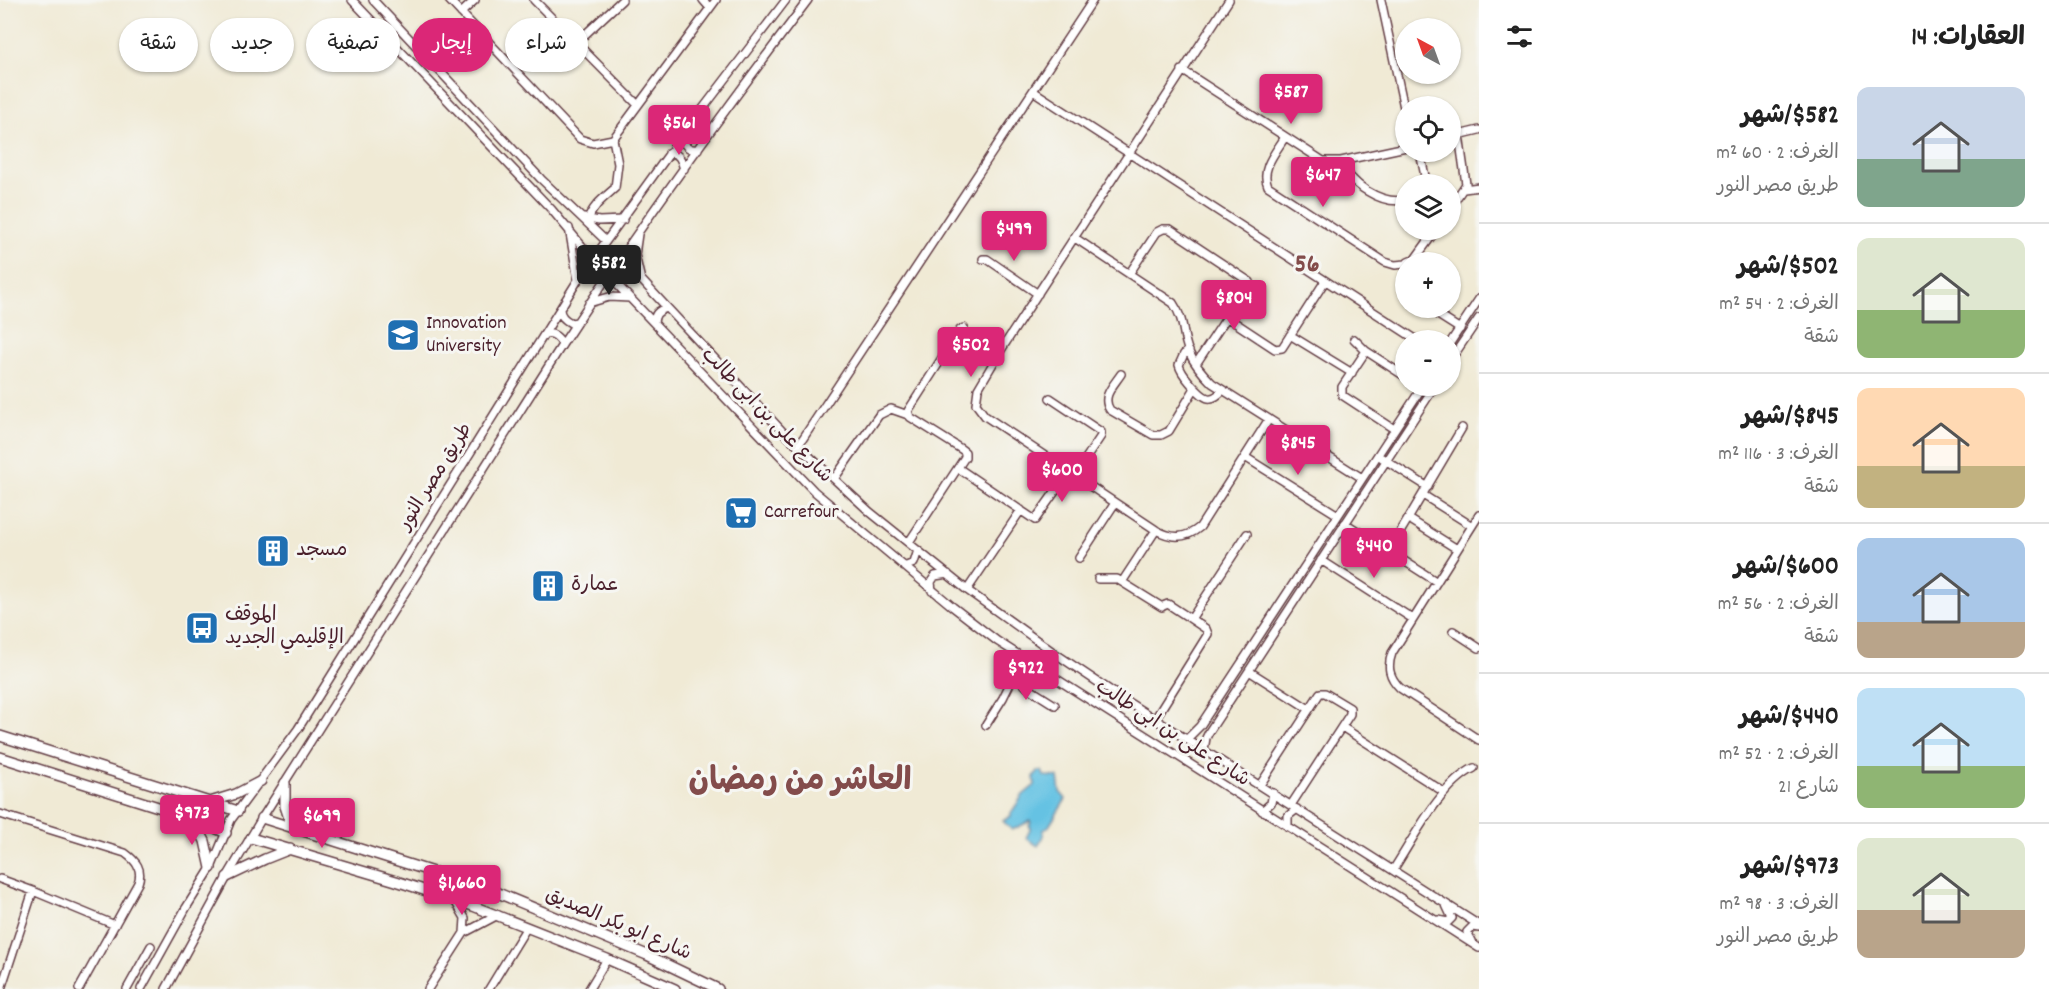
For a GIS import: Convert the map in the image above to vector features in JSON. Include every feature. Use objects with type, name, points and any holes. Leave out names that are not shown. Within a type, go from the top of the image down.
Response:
[{"type":"main road","points":[[0,736],[238,811]]},
{"type":"main road","points":[[50,772],[57,754]]},
{"type":"main road","points":[[0,757],[193,818],[226,832]]},
{"type":"main road","points":[[209,802],[236,794],[261,781]]},
{"type":"main road","points":[[285,783],[285,806],[291,827]]},
{"type":"main road","points":[[193,818],[205,841],[211,868]]},
{"type":"main road","name":"شارع ابو بكر الصديق","points":[[262,818],[493,891],[617,942],[718,989]]},
{"type":"main road","name":"شارع ابو بكر الصديق","points":[[251,838],[336,862],[498,915],[675,989]]},
{"type":"main road","points":[[336,862],[335,852],[341,844]]},
{"type":"main road","points":[[227,877],[290,849]]},
{"type":"street","points":[[352,0],[569,228],[592,258]]},
{"type":"street","points":[[373,0],[562,200],[606,241]]},
{"type":"street","points":[[450,0],[580,139],[593,143],[613,139],[716,0]]},
{"type":"street","points":[[461,13],[475,0]]},
{"type":"street","points":[[534,0],[552,18]]},
{"type":"street","points":[[703,0],[710,8]]},
{"type":"street","name":"طريق مصر النور","points":[[141,989],[211,868],[231,820],[298,729],[592,258],[623,220],[682,135],[786,0]]},
{"type":"street","name":"طريق مصر النور","points":[[166,989],[262,818],[589,303],[639,230],[808,0]]},
{"type":"street","points":[[798,446],[1093,0]]},
{"type":"street","points":[[1229,0],[978,389],[976,404],[985,416],[1115,503],[1156,530],[1167,536],[1176,537],[1186,536],[1200,527],[1269,419]]},
{"type":"street","points":[[1381,0],[1402,96]]},
{"type":"street","points":[[588,32],[620,1]]},
{"type":"street","points":[[588,55],[637,104]]},
{"type":"street","points":[[1182,70],[1323,161],[1341,161],[1395,149]]},
{"type":"street","points":[[1033,91],[1401,330]]},
{"type":"street","points":[[1461,134],[1479,130]]},
{"type":"street","points":[[682,135],[685,145],[691,149],[698,149]]},
{"type":"street","points":[[1285,137],[1265,172],[1268,186],[1386,262],[1395,265]]},
{"type":"street","points":[[588,220],[596,204],[615,188],[618,164],[613,139]]},
{"type":"street","points":[[1461,147],[1466,178],[1461,193]]},
{"type":"street","points":[[669,153],[676,154],[681,159],[684,169]]},
{"type":"street","points":[[1341,161],[1352,180],[1376,195],[1395,201]]},
{"type":"street","points":[[1464,189],[1479,187]]},
{"type":"street","points":[[552,210],[562,200]]},
{"type":"street","points":[[580,216],[588,220],[623,220]]},
{"type":"street","points":[[569,228],[578,280]]},
{"type":"street","points":[[1130,274],[1157,232],[1163,229],[1176,231],[1250,282],[1196,364]]},
{"type":"street","points":[[639,230],[635,255],[641,278]]},
{"type":"street","points":[[1075,238],[1173,303],[1184,324],[1189,351],[1196,364],[1212,383],[1362,478]]},
{"type":"street","name":"شارع على بن ابى طالب","points":[[620,257],[798,446],[870,512],[967,590],[1056,654],[1155,719],[1479,926]]},
{"type":"street","points":[[982,259],[987,259],[1038,294]]},
{"type":"street","name":"شارع على بن ابى طالب","points":[[608,275],[814,491],[932,591],[997,641],[1477,946]]},
{"type":"street","points":[[1228,318],[1275,348],[1282,348],[1325,281]]},
{"type":"street","points":[[589,303],[609,297],[630,298]]},
{"type":"street","points":[[1443,318],[1460,329],[1478,303]]},
{"type":"street","points":[[654,323],[656,315],[667,308]]},
{"type":"street","points":[[560,309],[566,320],[571,323],[577,322]]},
{"type":"street","points":[[1461,345],[1479,318]]},
{"type":"street","points":[[908,415],[908,411],[960,330],[964,328]]},
{"type":"street","points":[[545,334],[551,333],[556,336],[562,345]]},
{"type":"street","points":[[1290,335],[1352,373]]},
{"type":"street","points":[[1354,339],[1366,351],[1395,370]]},
{"type":"street","points":[[1189,351],[1180,359],[1180,371],[1202,396],[1209,398],[1217,396],[1222,390]]},
{"type":"street","points":[[1366,351],[1342,387],[1342,395],[1395,429]]},
{"type":"street","points":[[1121,374],[1106,397],[1106,404],[1110,410],[1154,435],[1161,435],[1169,431],[1195,388]]},
{"type":"street","points":[[1187,739],[1200,726],[1415,396]]},
{"type":"street","points":[[1204,750],[1206,738],[1428,396]]},
{"type":"street","points":[[958,468],[1035,520],[1101,436],[1101,432],[1050,398]]},
{"type":"street","points":[[834,479],[879,415],[891,409],[908,415],[964,452],[965,457],[909,542]]},
{"type":"street","points":[[1389,551],[1463,430],[1462,428]]},
{"type":"street","points":[[1378,455],[1428,487]]},
{"type":"street","points":[[1245,457],[1339,514],[1345,523],[1437,582]]},
{"type":"street","points":[[1423,495],[1472,526]]},
{"type":"street","points":[[1079,558],[1115,503]]},
{"type":"street","points":[[967,590],[1021,510]]},
{"type":"street","points":[[1478,737],[1400,688],[1392,680],[1389,662],[1392,652],[1479,515]]},
{"type":"street","points":[[1409,519],[1457,549]]},
{"type":"street","points":[[1333,523],[1345,523]]},
{"type":"street","points":[[1122,582],[1156,530]]},
{"type":"street","points":[[1191,619],[1247,534]]},
{"type":"street","points":[[903,567],[914,563],[918,550]]},
{"type":"street","points":[[1321,560],[1413,619]]},
{"type":"street","points":[[932,591],[931,582],[934,576],[948,574]]},
{"type":"street","points":[[1098,579],[1117,579],[1162,606],[1168,604],[1206,628],[1208,634],[1155,719]]},
{"type":"street","points":[[1453,631],[1479,648]]},
{"type":"street","points":[[986,725],[1023,657]]},
{"type":"street","points":[[1249,671],[1309,709]]},
{"type":"street","points":[[1015,675],[1028,688],[1055,705]]},
{"type":"street","points":[[1260,785],[1320,693],[1325,693],[1351,710],[1288,816],[1288,827]]},
{"type":"street","points":[[1342,727],[1444,792]]},
{"type":"street","points":[[1393,870],[1444,792],[1455,779],[1474,768]]},
{"type":"street","points":[[1262,811],[1271,803],[1273,794]]},
{"type":"street","points":[[0,814],[125,853],[136,861],[140,877],[81,987],[91,989]]},
{"type":"street","points":[[0,879],[115,925]]},
{"type":"street","points":[[1,989],[33,891]]},
{"type":"street","points":[[428,989],[464,933],[465,918],[459,904],[453,899]]},
{"type":"street","points":[[1433,919],[1451,921],[1452,916],[1445,904]]},
{"type":"street","points":[[464,933],[498,915]]},
{"type":"street","points":[[1477,946],[1467,932],[1472,927],[1479,926]]},
{"type":"street","points":[[489,989],[527,927]]},
{"type":"street","points":[[127,989],[150,946]]},
{"type":"street","points":[[589,989],[607,959]]},
{"type":"water","points":[[1038,771],[1042,771],[1044,776],[1058,777],[1060,792],[1066,799],[1044,830],[1038,846],[1026,838],[1031,828],[1030,821],[1012,830],[1003,821],[1011,816],[1023,795],[1035,785],[1034,777]]},
{"type":"place","name":"Innovation University","points":[[403,335]]},
{"type":"place","name":"Carrefour","points":[[741,513]]},
{"type":"place","name":"مسجد","points":[[273,551]]},
{"type":"place","name":"عمارة","points":[[548,586]]},
{"type":"place","name":"الموقف الإقليمي الجديد","points":[[202,628]]},
{"type":"district","name":"56","points":[[1307,265]]},
{"type":"district","name":"العاشر من رمضان","points":[[800,783]]}]
